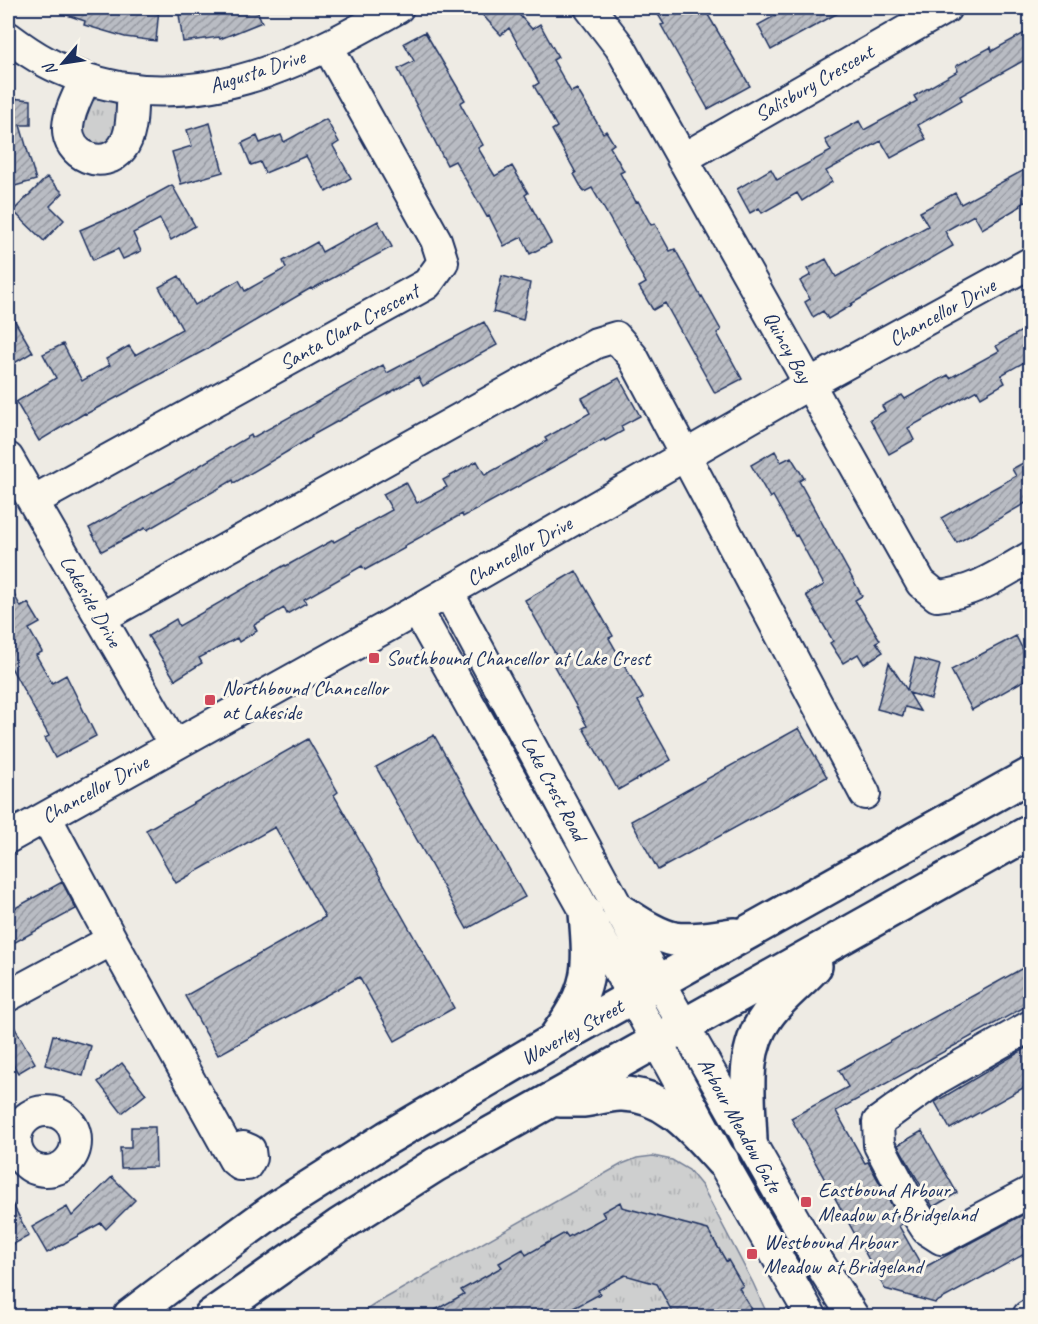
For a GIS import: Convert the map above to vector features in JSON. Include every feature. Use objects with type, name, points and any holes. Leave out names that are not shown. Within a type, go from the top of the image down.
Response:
[{"type":"main road","name":"Waverley Street","points":[[130,1317],[292,1198],[387,1138],[553,1041],[1030,775]]},
{"type":"main road","points":[[211,1317],[367,1207],[435,1165],[1030,832]]},
{"type":"main road","points":[[620,911],[673,939],[699,939],[748,933]]},
{"type":"main road","points":[[553,1041],[577,1006],[587,979],[589,950],[586,913]]},
{"type":"main road","points":[[750,1141],[748,1067],[760,1026],[774,1007],[841,938]]},
{"type":"main road","points":[[549,1100],[585,1100],[618,1094],[644,1097],[673,1112],[722,1161]]},
{"type":"street","name":"Augusta Drive","points":[[8,38],[47,63],[86,79],[133,89],[166,92],[200,90],[244,80],[328,47],[398,8]]},
{"type":"street","name":"Quincy Bay","points":[[590,8],[620,47],[921,583],[937,596],[958,594],[976,587],[1030,557]]},
{"type":"street","name":"Salisbury Crescent","points":[[682,159],[946,8]]},
{"type":"street","name":"Santa Clara Crescent","points":[[33,501],[427,284],[442,262],[436,240],[328,47]]},
{"type":"street","points":[[86,79],[71,112],[68,127],[69,138],[75,149],[86,158],[99,161],[112,158],[126,142],[133,89]]},
{"type":"street","name":"Chancellor Drive","points":[[8,838],[417,610],[809,384],[1030,263]]},
{"type":"street","points":[[101,618],[596,343],[616,337],[633,357],[865,794]]},
{"type":"street","name":"Lakeside Drive","points":[[8,458],[174,745]]},
{"type":"street","name":"Lake Crest Road","points":[[448,592],[620,911],[647,990]]},
{"type":"street","name":"Lake Crest Road","points":[[417,610],[586,913],[647,990]]},
{"type":"street","points":[[46,817],[226,1146]]},
{"type":"street","points":[[8,996],[112,940]]},
{"type":"street","name":"Arbour Meadow Gate","points":[[647,990],[684,1025],[818,1261],[853,1317]]},
{"type":"street","name":"Arbour Meadow Gate","points":[[647,990],[656,1040],[811,1317]]},
{"type":"street","points":[[1030,1026],[937,1079],[878,1122],[879,1145],[904,1195],[927,1230],[941,1239],[1030,1192]]},
{"type":"green space","points":[[103,97],[109,98],[118,105],[117,142],[89,147],[79,124],[90,101]]},
{"type":"green space","points":[[653,1156],[672,1160],[689,1170],[702,1186],[768,1316],[357,1316],[622,1164],[637,1158]]},
{"type":"building","points":[[56,8],[159,8],[156,41],[125,37],[84,25],[85,21],[55,11]]},
{"type":"building","points":[[178,8],[256,8],[262,22],[220,39],[219,37],[183,42]]},
{"type":"building","points":[[476,8],[513,8],[532,29],[540,24],[558,57],[553,60],[571,92],[577,89],[603,133],[606,131],[614,144],[610,147],[624,171],[620,173],[651,225],[655,224],[670,251],[675,249],[721,330],[717,333],[742,379],[715,393],[665,303],[653,310],[639,287],[646,283],[606,212],[592,188],[584,192],[574,174],[576,173],[552,130],[557,127],[534,86],[539,83],[509,28],[501,35]]},
{"type":"building","points":[[654,8],[704,8],[750,86],[708,109],[661,25],[664,24]]},
{"type":"building","points":[[789,8],[847,8],[771,50],[758,25]]},
{"type":"building","points":[[1030,30],[1030,57],[960,96],[962,100],[918,125],[926,139],[891,158],[881,141],[826,171],[832,182],[802,201],[797,193],[762,213],[759,208],[750,213],[737,189],[771,169],[777,180],[831,151],[825,140],[859,121],[864,130],[917,101],[914,96],[958,71],[956,66],[991,47],[992,51]]},
{"type":"building","points":[[425,32],[465,100],[460,103],[483,145],[478,148],[495,176],[512,166],[528,193],[525,195],[551,243],[530,254],[522,237],[504,246],[489,216],[487,217],[455,161],[447,165],[398,69],[414,61],[404,43]]},
{"type":"building","points":[[8,99],[31,100],[31,125],[20,125],[36,180],[8,188]]},
{"type":"building","points":[[326,119],[339,142],[333,146],[351,178],[326,192],[306,156],[265,173],[260,162],[251,165],[242,143],[257,136],[260,143],[281,135],[284,142]]},
{"type":"building","points":[[210,123],[223,172],[181,184],[172,152],[192,146],[187,130]]},
{"type":"building","points":[[1030,167],[1030,199],[1021,206],[982,229],[974,215],[945,231],[953,246],[828,319],[823,311],[813,317],[805,302],[810,299],[800,281],[811,275],[807,269],[826,259],[836,277],[928,226],[920,212],[955,193],[961,204]]},
{"type":"building","points":[[47,177],[63,193],[50,206],[64,220],[44,241],[13,211]]},
{"type":"building","points":[[172,185],[195,226],[171,240],[160,219],[133,233],[141,251],[123,259],[118,249],[93,260],[80,230],[126,210]]},
{"type":"building","points":[[378,221],[392,247],[311,288],[207,349],[85,413],[39,441],[16,402],[56,378],[43,354],[63,344],[82,381],[110,365],[106,359],[129,346],[135,355],[182,329],[159,287],[179,276],[195,305],[239,280],[245,291],[286,268],[283,261],[317,242],[322,252]]},
{"type":"building","points":[[502,276],[530,283],[523,320],[493,312]]},
{"type":"building","points":[[8,309],[33,352],[8,367]]},
{"type":"building","points":[[484,322],[497,345],[423,386],[418,377],[311,436],[234,483],[233,480],[147,530],[145,528],[102,551],[89,528],[251,435],[252,438],[383,365],[387,373]]},
{"type":"building","points":[[1030,326],[1030,359],[1001,375],[1005,383],[981,397],[977,390],[908,428],[914,440],[889,454],[870,419],[885,411],[882,406],[902,395],[905,399],[948,375],[950,378],[999,351],[996,346]]},
{"type":"building","points":[[619,378],[640,416],[621,426],[623,431],[605,441],[604,439],[463,517],[462,514],[365,570],[362,566],[304,599],[306,603],[287,614],[284,608],[254,625],[257,631],[239,642],[237,638],[199,658],[202,663],[175,680],[148,636],[176,619],[179,626],[285,565],[333,540],[334,542],[392,510],[383,494],[406,482],[417,503],[447,487],[443,480],[477,461],[485,475],[547,441],[545,438],[590,413],[582,398]]},
{"type":"building","points":[[775,451],[781,462],[791,457],[804,478],[799,481],[862,596],[855,600],[880,640],[876,642],[883,652],[864,664],[858,654],[843,663],[830,643],[833,641],[806,595],[824,585],[797,535],[795,536],[773,496],[770,498],[751,465]]},
{"type":"building","points":[[1030,459],[1030,503],[1029,501],[957,543],[941,518],[1016,476],[1012,469]]},
{"type":"building","points":[[576,571],[613,636],[609,638],[643,698],[638,701],[671,760],[618,790],[583,728],[587,726],[554,666],[560,662],[525,600]]},
{"type":"building","points":[[8,584],[21,607],[28,603],[40,623],[29,629],[42,652],[36,655],[52,683],[66,675],[96,736],[55,758],[45,738],[49,736],[8,662]]},
{"type":"building","points":[[1016,636],[1030,664],[1030,677],[972,710],[951,670]]},
{"type":"building","points":[[915,658],[940,665],[931,699],[909,693],[920,711],[905,707],[903,716],[877,709],[889,663],[907,690]]},
{"type":"building","points":[[799,728],[827,777],[658,870],[631,821]]},
{"type":"building","points":[[434,735],[525,897],[467,929],[376,767]]},
{"type":"building","points":[[308,739],[338,792],[334,795],[454,1008],[395,1041],[359,977],[218,1055],[185,996],[325,917],[275,827],[176,883],[146,830]]},
{"type":"building","points":[[62,882],[76,909],[8,946],[8,912]]},
{"type":"building","points":[[1030,964],[1030,1004],[836,1111],[865,1163],[868,1162],[902,1224],[899,1226],[923,1268],[1030,1211],[1030,1251],[935,1303],[885,1289],[791,1118],[848,1087],[839,1070]]},
{"type":"building","points":[[8,1016],[35,1063],[18,1073],[12,1063],[8,1066]]},
{"type":"building","points":[[53,1035],[91,1046],[83,1076],[45,1065]]},
{"type":"building","points":[[1030,1046],[1030,1084],[950,1129],[935,1102]]},
{"type":"building","points":[[122,1063],[146,1094],[122,1113],[98,1082]]},
{"type":"building","points":[[131,1127],[155,1127],[156,1167],[121,1168],[120,1148],[131,1148]]},
{"type":"building","points":[[922,1131],[957,1193],[933,1207],[898,1145]]},
{"type":"building","points":[[112,1177],[135,1200],[106,1229],[101,1223],[47,1253],[32,1227],[67,1207],[72,1216]]},
{"type":"building","points":[[8,1195],[29,1236],[8,1247]]},
{"type":"building","points":[[620,1202],[622,1207],[708,1230],[743,1286],[739,1288],[756,1317],[675,1317],[657,1284],[625,1275],[598,1290],[600,1294],[557,1317],[423,1317],[464,1294],[461,1290],[502,1267],[499,1263],[523,1249],[526,1255],[565,1233],[568,1237],[605,1217],[602,1212]]},
{"type":"place","name":"Southbound Chancellor at Lake Crest","points":[[374,658]]},
{"type":"place","name":"Northbound Chancellor at Lakeside","points":[[210,700]]},
{"type":"place","name":"Eastbound Arbour Meadow at Bridgeland","points":[[806,1202]]},
{"type":"place","name":"Westbound Arbour Meadow at Bridgeland","points":[[752,1254]]}]
